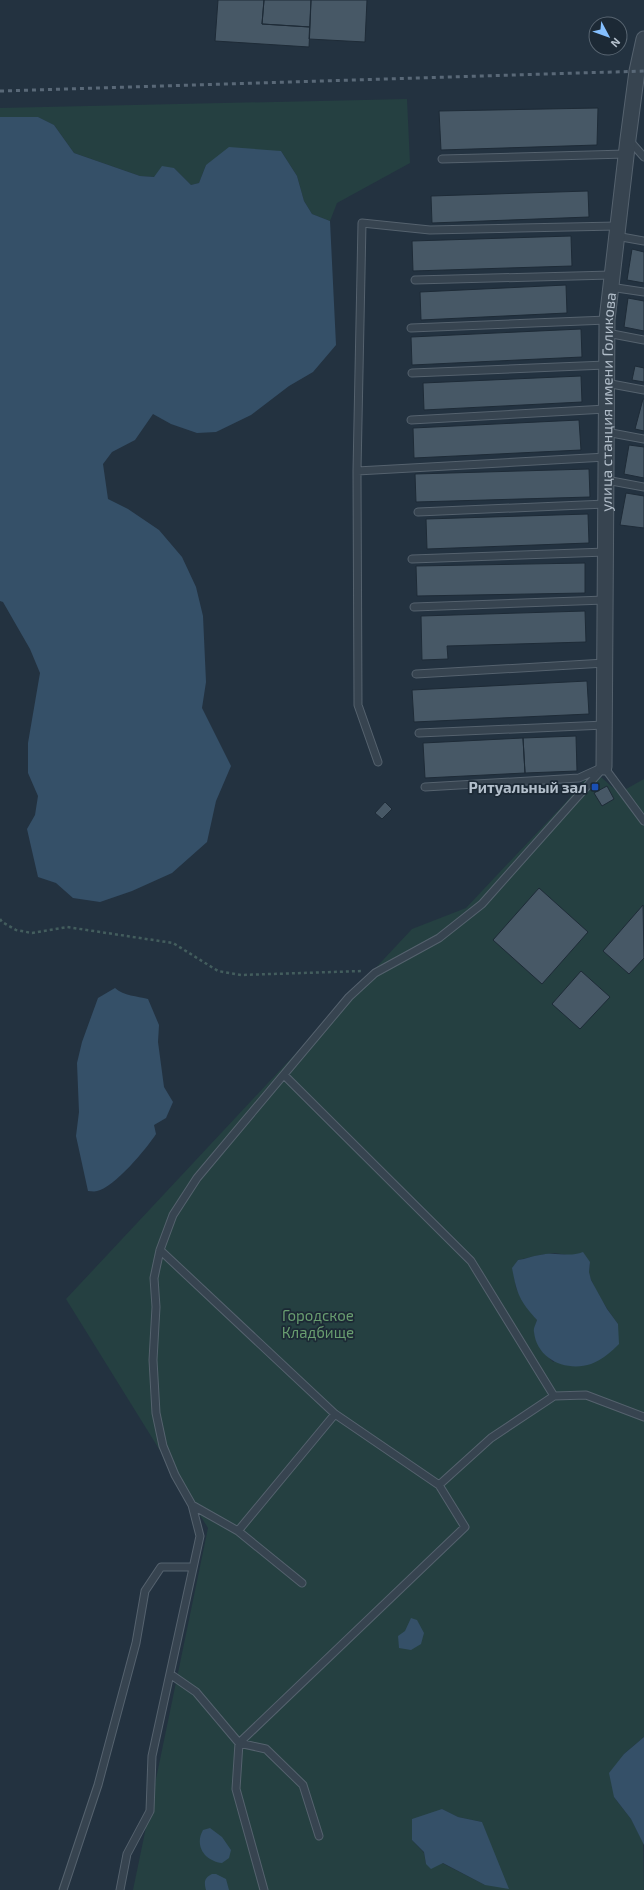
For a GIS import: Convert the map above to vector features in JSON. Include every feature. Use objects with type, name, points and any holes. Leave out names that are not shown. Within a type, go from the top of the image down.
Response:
[{"type":"street","name":"улица станция имени Голикова","points":[[604,767],[607,326],[626,154],[637,71],[644,39]]},
{"type":"lane","points":[[628,139],[644,157]]},
{"type":"lane","points":[[442,159],[626,154]]},
{"type":"lane","points":[[378,762],[358,705],[357,470],[362,223],[430,230],[617,231],[644,241]]},
{"type":"lane","points":[[415,280],[611,281],[644,292]]},
{"type":"lane","points":[[411,328],[607,326],[644,340]]},
{"type":"lane","points":[[412,373],[606,365]]},
{"type":"lane","points":[[606,383],[644,390]]},
{"type":"lane","points":[[411,420],[606,409]]},
{"type":"lane","points":[[606,432],[644,439]]},
{"type":"lane","points":[[357,470],[606,457]]},
{"type":"lane","points":[[606,480],[644,487]]},
{"type":"lane","points":[[418,512],[606,504]]},
{"type":"lane","points":[[412,559],[606,552]]},
{"type":"lane","points":[[414,607],[605,600]]},
{"type":"lane","points":[[416,674],[605,663]]},
{"type":"lane","points":[[419,733],[604,724]]},
{"type":"lane","points":[[425,787],[579,778],[604,767]]},
{"type":"lane","points":[[604,767],[644,821]]},
{"type":"lane","points":[[120,1890],[127,1854],[150,1811],[152,1756],[200,1536],[192,1505],[175,1475],[163,1446],[156,1413],[153,1360],[156,1307],[154,1278],[160,1250],[173,1215],[197,1178],[349,997],[375,973],[439,938],[482,904],[604,767]]},
{"type":"lane","points":[[284,1075],[472,1261],[554,1396]]},
{"type":"lane","points":[[160,1250],[334,1414],[439,1485],[465,1527],[239,1743],[236,1789],[264,1890]]},
{"type":"lane","points":[[439,1485],[491,1438],[554,1396],[586,1395],[644,1417]]},
{"type":"lane","points":[[238,1531],[334,1414]]},
{"type":"lane","points":[[192,1505],[238,1531],[302,1583]]},
{"type":"lane","points":[[63,1890],[98,1785],[136,1643],[144,1591],[161,1567],[194,1567]]},
{"type":"lane","points":[[170,1674],[196,1692],[239,1743],[266,1749],[303,1786],[319,1836]]},
{"type":"path","points":[[0,919],[2,922],[16,930],[32,933],[67,926],[173,943],[218,971],[241,975],[337,971],[375,973]]},
{"type":"green space","points":[[407,99],[410,163],[337,203],[330,221],[312,214],[304,201],[297,176],[281,151],[261,151],[206,165],[199,183],[191,185],[174,168],[154,177],[140,176],[74,153],[54,125],[38,117],[0,117],[0,108]]},
{"type":"green space","name":"Городское Кладбище","points":[[593,770],[619,793],[644,779],[644,1737],[624,1754],[614,1797],[631,1819],[643,1842],[644,1890],[133,1890],[208,1528],[66,1299],[412,929],[466,908],[566,802]],"holes":[[[555,1253],[573,1256],[590,1262],[590,1277],[596,1290],[618,1324],[553,1362],[538,1343],[535,1333],[537,1320],[516,1288],[513,1268],[518,1260]],[[442,1809],[458,1817],[482,1822],[485,1885],[442,1863],[426,1864],[424,1853],[412,1840]]]},
{"type":"water","points":[[0,117],[38,117],[54,125],[74,153],[140,176],[154,177],[162,166],[174,168],[191,185],[199,183],[206,165],[229,147],[281,151],[297,176],[304,201],[312,214],[330,221],[336,345],[313,372],[289,386],[251,415],[216,432],[197,433],[171,424],[153,414],[135,440],[112,452],[103,464],[108,499],[128,509],[159,530],[182,557],[196,587],[203,616],[206,682],[202,708],[231,766],[216,801],[207,842],[172,873],[132,891],[100,902],[73,898],[56,883],[38,877],[27,829],[35,815],[38,796],[28,773],[28,743],[40,673],[30,649],[3,602],[0,601]]},
{"type":"water","points":[[115,988],[126,994],[148,999],[159,1025],[158,1042],[164,1087],[173,1102],[166,1118],[154,1125],[156,1134],[130,1167],[104,1188],[96,1191],[88,1191],[76,1136],[79,1112],[77,1063],[82,1042],[98,998]]},
{"type":"water","points":[[583,1252],[590,1262],[589,1272],[591,1280],[607,1309],[618,1324],[619,1344],[606,1356],[591,1364],[582,1366],[563,1365],[547,1357],[536,1342],[534,1328],[537,1320],[522,1302],[515,1284],[512,1268],[518,1260],[534,1256],[546,1254],[577,1254]]},
{"type":"water","points":[[411,1618],[417,1620],[424,1633],[421,1644],[411,1650],[399,1648],[398,1636],[405,1631]]},
{"type":"water","points":[[644,1737],[644,1845],[631,1819],[614,1797],[609,1773],[624,1754]]},
{"type":"water","points":[[442,1809],[458,1817],[482,1822],[509,1889],[485,1885],[443,1863],[431,1869],[426,1864],[424,1852],[412,1840],[412,1819]]},
{"type":"water","points":[[210,1828],[222,1837],[231,1850],[229,1858],[222,1863],[216,1862],[206,1856],[201,1847],[200,1842],[203,1830]]},
{"type":"water","points":[[212,1874],[216,1874],[226,1879],[229,1890],[206,1890],[205,1880]]},
{"type":"building","points":[[218,0],[264,0],[262,24],[310,27],[309,47],[215,41]]},
{"type":"building","points":[[264,0],[311,0],[310,27],[262,24]]},
{"type":"building","points":[[311,0],[367,0],[365,42],[309,39]]},
{"type":"building","points":[[598,108],[597,145],[441,150],[439,111]]},
{"type":"building","points":[[588,191],[589,217],[432,223],[431,196]]},
{"type":"building","points":[[571,236],[572,266],[413,271],[412,241]]},
{"type":"building","points":[[632,249],[644,252],[644,283],[627,280]]},
{"type":"building","points":[[566,285],[567,313],[421,320],[420,292]]},
{"type":"building","points":[[628,298],[644,301],[644,331],[624,327]]},
{"type":"building","points":[[581,329],[582,357],[412,365],[411,337]]},
{"type":"building","points":[[635,366],[644,368],[644,382],[632,380]]},
{"type":"building","points":[[581,376],[582,402],[424,410],[423,383]]},
{"type":"building","points":[[644,399],[644,431],[635,429]]},
{"type":"building","points":[[579,420],[581,450],[414,458],[413,428]]},
{"type":"building","points":[[629,445],[644,447],[644,478],[624,474]]},
{"type":"building","points":[[589,469],[590,497],[416,502],[415,474]]},
{"type":"building","points":[[626,493],[644,496],[644,528],[620,525]]},
{"type":"building","points":[[588,514],[589,543],[427,549],[426,519]]},
{"type":"building","points":[[585,563],[585,593],[417,596],[416,566]]},
{"type":"building","points":[[585,611],[586,642],[447,646],[448,659],[422,660],[421,616]]},
{"type":"building","points":[[587,681],[589,714],[414,722],[412,690]]},
{"type":"building","points":[[576,736],[577,771],[525,773],[523,738]]},
{"type":"building","points":[[523,738],[525,773],[425,778],[423,743]]},
{"type":"building","points":[[607,786],[614,799],[602,806],[594,793]]},
{"type":"building","points":[[385,802],[392,809],[382,819],[375,813]]},
{"type":"building","points":[[539,888],[588,932],[542,984],[493,940]]},
{"type":"building","points":[[643,905],[644,958],[629,974],[603,951]]},
{"type":"building","points":[[581,971],[610,997],[580,1029],[552,1004]]},
{"type":"railway","points":[[0,91],[644,71]]},
{"type":"place","name":"Ритуальный зал","points":[[595,787]]}]
